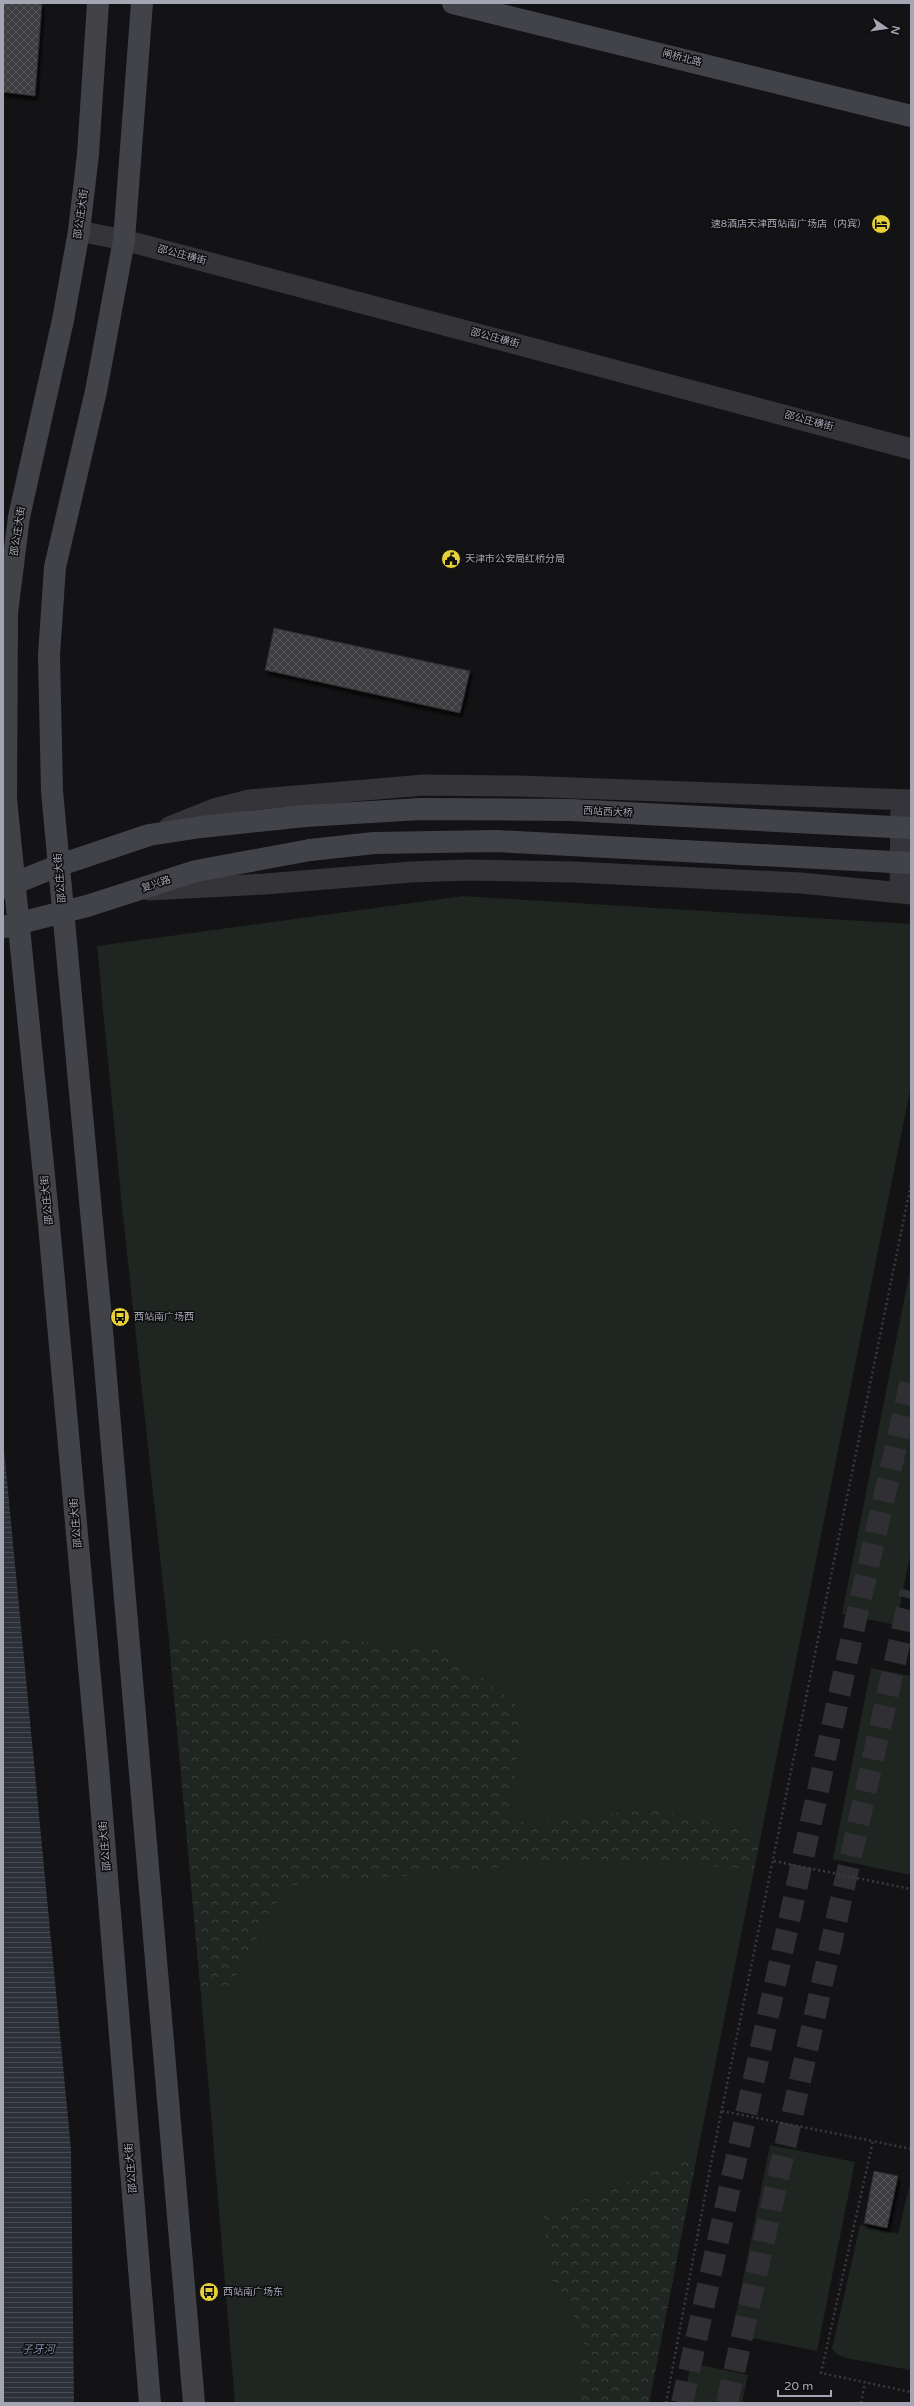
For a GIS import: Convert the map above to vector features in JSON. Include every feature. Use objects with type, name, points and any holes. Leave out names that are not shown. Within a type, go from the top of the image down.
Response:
[{"type":"street","name":"邵公庄大街","points":[[98,3],[88,154],[79,231],[63,320],[19,517],[6,613],[6,799],[10,925],[50,1233],[95,1734],[150,2403]]},
{"type":"street","name":"邵公庄大街","points":[[142,3],[124,240],[96,391],[55,567],[49,655],[52,791],[104,1350],[194,2403]]},
{"type":"street","name":"闸桥北路","points":[[453,3],[911,116]]},
{"type":"street","name":"邵公庄横街","points":[[79,231],[124,240],[911,449]]},
{"type":"street","points":[[9,886],[60,865],[149,835],[214,809],[249,800],[424,785],[519,786],[906,800],[905,893],[801,882],[573,872],[469,870],[412,872],[265,884],[135,890]]},
{"type":"street","name":"西站西大桥","points":[[149,835],[201,827],[305,816],[420,809],[570,810],[911,828]]},
{"type":"street","name":"复兴路","points":[[10,925],[63,912],[196,871],[310,850],[374,843],[496,841],[911,863]]},
{"type":"path","points":[[666,2403],[722,2112],[911,1184]]},
{"type":"path","points":[[774,1861],[911,1889]]},
{"type":"path","points":[[722,2112],[911,2149]]},
{"type":"path","points":[[873,2141],[821,2372],[911,2392]]},
{"type":"path","points":[[861,2403],[865,2383]]},
{"type":"green space","points":[[463,896],[911,924],[911,1086],[697,2155],[649,2403],[235,2403],[201,1995],[169,1640],[122,1207],[97,946]]},
{"type":"green space","points":[[911,1265],[911,1551],[896,1625],[842,1614]]},
{"type":"green space","points":[[280,1634],[448,1650],[522,1710],[510,1815],[529,1826],[648,1808],[761,1834],[754,1869],[595,1859],[287,1886],[229,1987],[201,1995],[169,1640]]},
{"type":"green space","points":[[871,1668],[911,1676],[911,1875],[833,1859]]},
{"type":"green space","points":[[770,2145],[855,2162],[817,2351],[732,2334]]},
{"type":"green space","points":[[697,2155],[649,2403],[577,2403],[585,2335],[551,2278],[543,2216]]},
{"type":"green space","points":[[911,2179],[910,2370],[846,2358],[838,2355],[832,2349],[860,2225],[898,2234]]},
{"type":"green space","points":[[691,2363],[748,2375],[742,2403],[683,2403]]},
{"type":"water","name":"子牙河","points":[[3,1439],[71,2149],[74,2403],[3,2403]]},
{"type":"building","points":[[3,3],[42,3],[35,96],[3,92]]},
{"type":"building","points":[[274,628],[470,671],[460,713],[265,670]]},
{"type":"building","points":[[874,2171],[898,2176],[887,2228],[864,2223]]},
{"type":"tunnel","points":[[682,2403],[856,1619],[911,1381]]},
{"type":"tunnel","points":[[727,2403],[911,1591]]},
{"type":"place","name":"速8酒店天津西站南广场店（内宾）","points":[[881,224]]},
{"type":"place","name":"天津市公安局红桥分局","points":[[451,559]]},
{"type":"place","name":"西站南广场西","points":[[120,1317]]},
{"type":"place","name":"西站南广场东","points":[[209,2292]]}]
